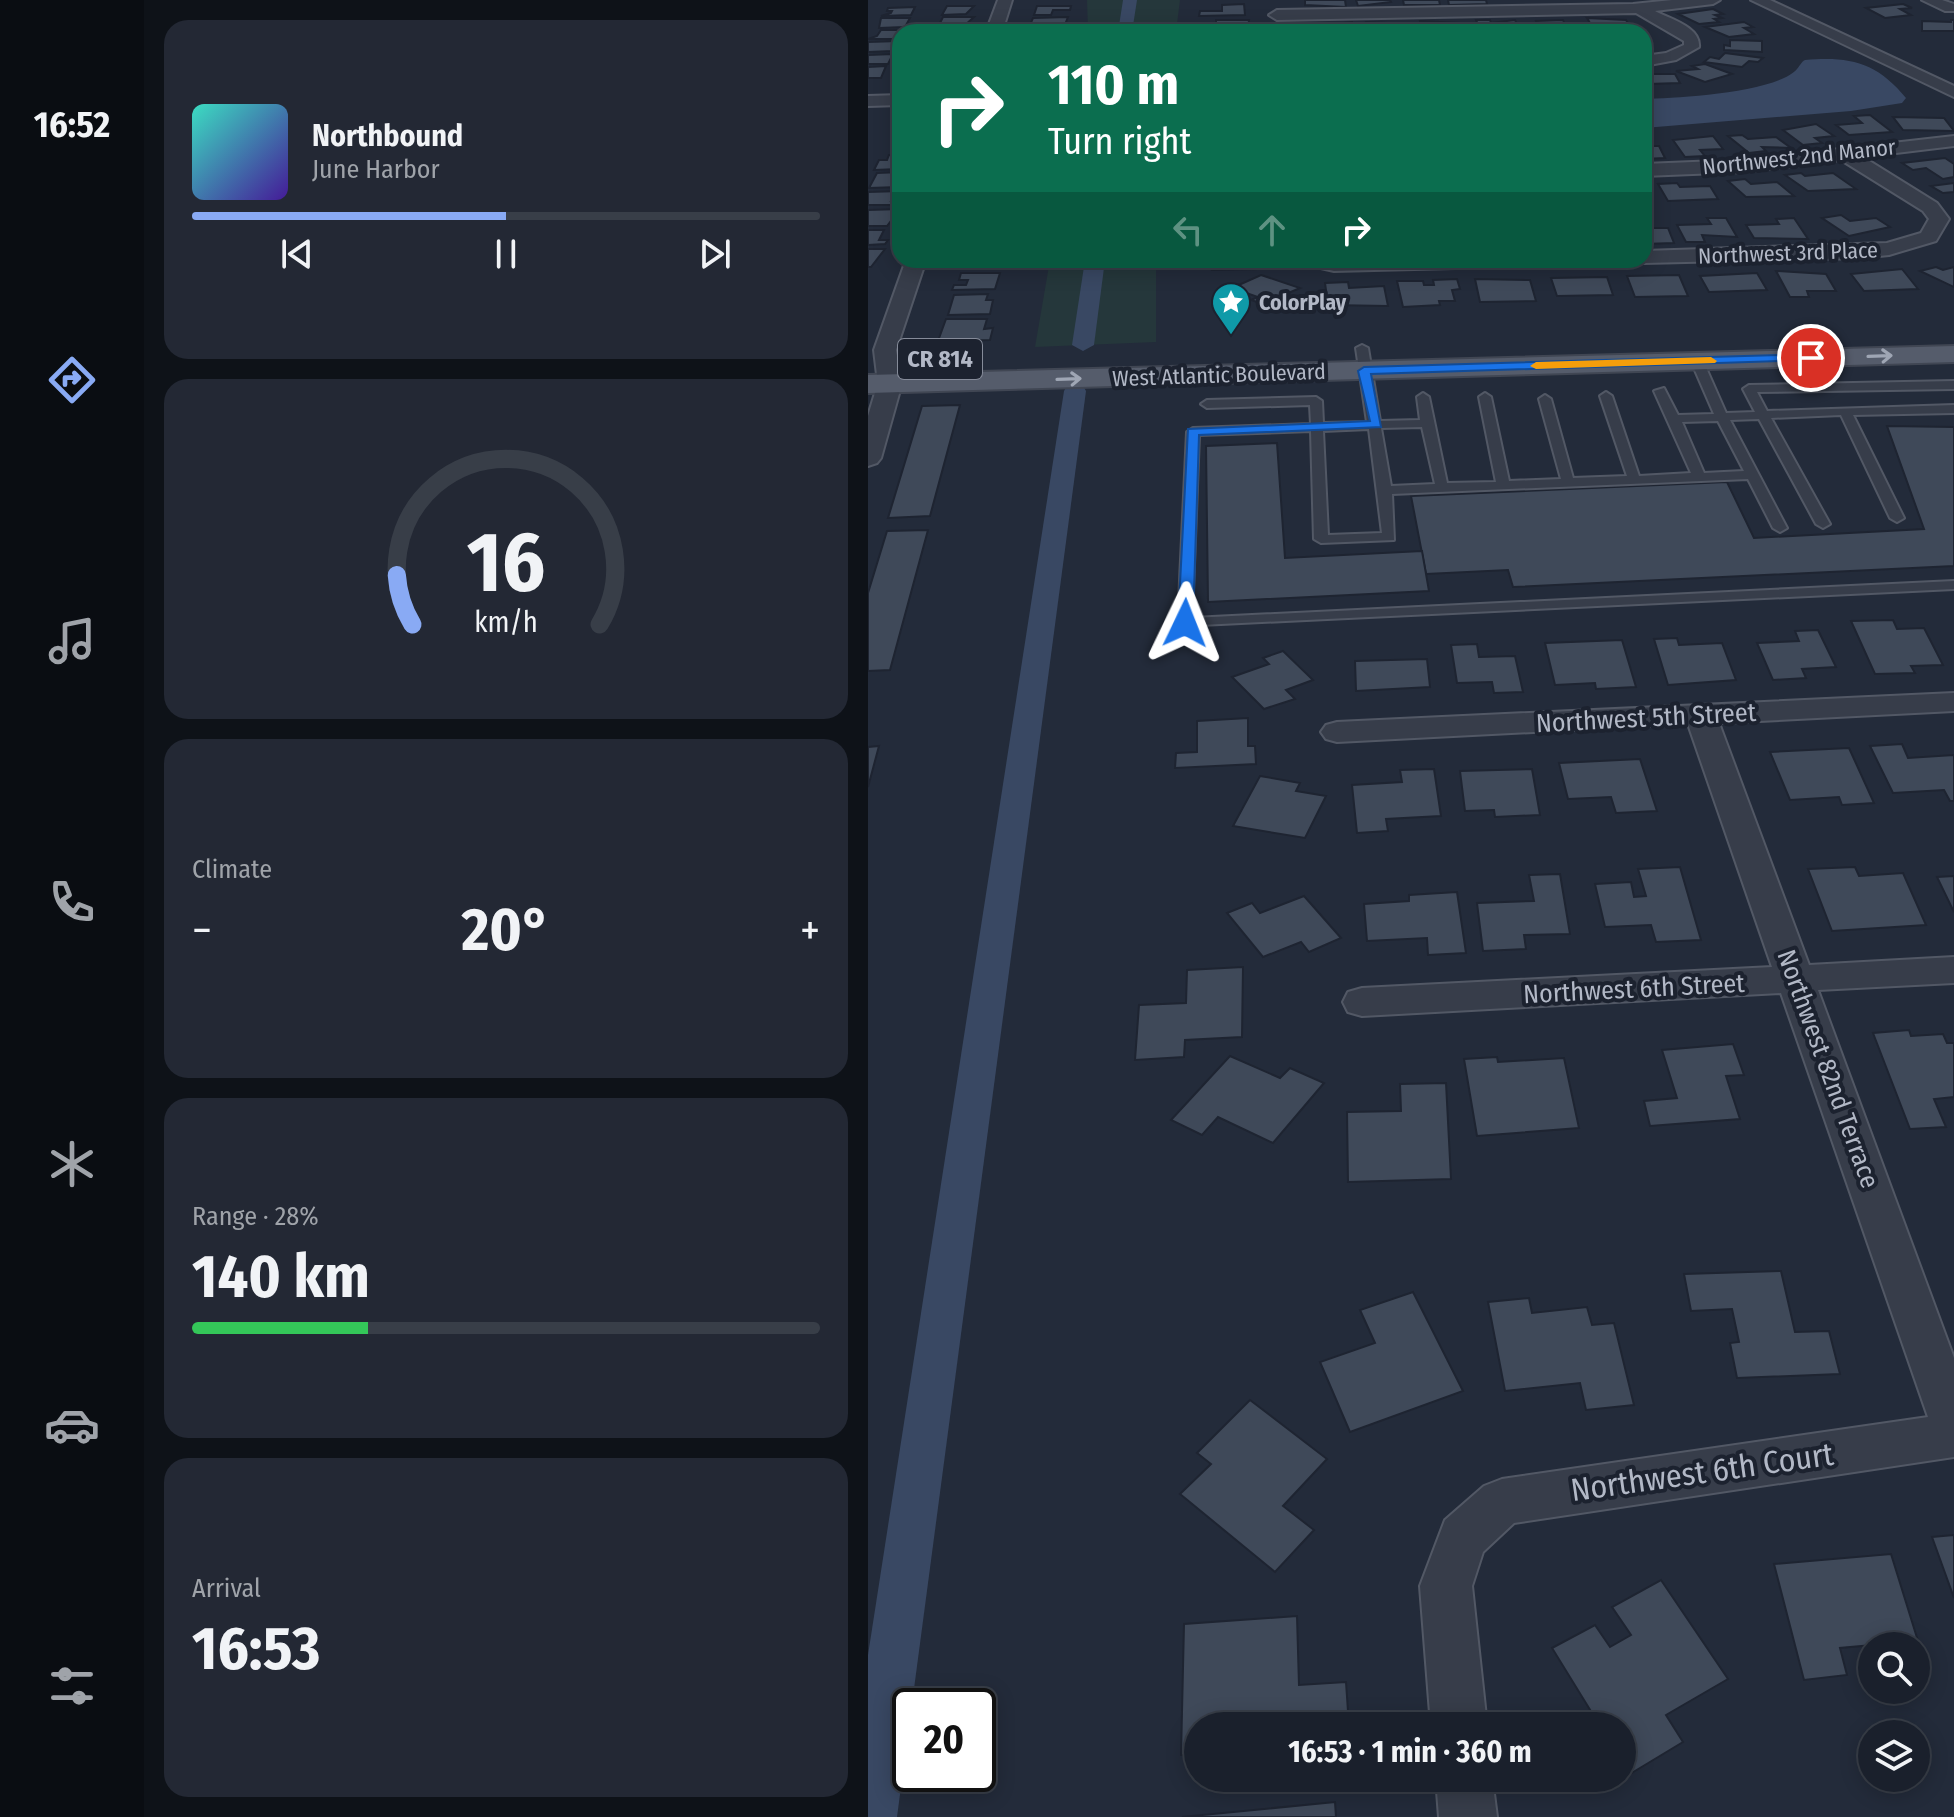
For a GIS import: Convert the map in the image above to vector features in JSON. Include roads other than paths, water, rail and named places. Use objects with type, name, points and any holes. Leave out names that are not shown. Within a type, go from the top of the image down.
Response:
[{"type":"main road","name":"West Atlantic Boulevard","points":[[878,372],[1363,360],[1954,332]]},
{"type":"main road","name":"West Atlantic Boulevard","points":[[1363,360],[1697,361],[1954,354]]},
{"type":"street","points":[[997,24],[1005,0]]},
{"type":"street","points":[[1624,0],[1689,35],[1692,41],[1691,47],[1681,53],[1652,59]]},
{"type":"street","points":[[1276,8],[1639,8],[1713,0]]},
{"type":"street","points":[[1758,0],[1954,92]]},
{"type":"street","points":[[1929,0],[1950,8]]},
{"type":"street","points":[[868,101],[892,100]]},
{"type":"street","name":"Northwest 2nd Manor","points":[[1652,170],[1742,166],[1954,141]]},
{"type":"street","name":"Northwest 3rd Place","points":[[1652,257],[1859,252],[1889,249],[1929,237],[1939,219],[1930,207],[1843,153]]},
{"type":"street","points":[[868,458],[878,372],[885,350],[892,302],[911,268]]},
{"type":"street","name":"Northwest 5th Street","points":[[1337,732],[1954,702]]},
{"type":"street","name":"Northwest 82nd Terrace","points":[[1701,716],[1954,1423]]},
{"type":"street","name":"Northwest 6th Street","points":[[1362,1002],[1797,981],[1954,970]]},
{"type":"street","name":"Northwest 6th Court","points":[[1458,1712],[1446,1586],[1463,1537],[1502,1502],[1954,1435]]},
{"type":"street","points":[[1465,1792],[1468,1817]]},
{"type":"lane","points":[[1207,404],[1316,401],[1321,539],[1389,537],[1377,425],[1363,360]]},
{"type":"lane","points":[[1697,361],[1722,417],[1780,528]]},
{"type":"lane","points":[[1823,524],[1749,389],[1954,385]]},
{"type":"lane","points":[[1660,391],[1699,477]]},
{"type":"lane","points":[[1606,396],[1634,479]]},
{"type":"lane","points":[[1423,397],[1442,488]]},
{"type":"lane","points":[[1485,397],[1503,485]]},
{"type":"lane","points":[[1545,399],[1568,482]]},
{"type":"lane","points":[[1674,419],[1954,409]]},
{"type":"lane","points":[[1845,411],[1897,518]]},
{"type":"lane","points":[[1427,423],[1193,432],[1185,623],[1954,585]]},
{"type":"lane","points":[[1385,490],[1752,475]]},
{"type":"water","points":[[1835,59],[1861,64],[1884,76],[1906,98],[1902,103],[1851,111],[1652,127],[1652,98],[1701,95],[1769,84],[1786,77],[1802,62]]},
{"type":"waterway","points":[[1126,24],[1130,0]]},
{"type":"waterway","points":[[1083,345],[1094,268]]},
{"type":"waterway","points":[[870,1817],[1075,391]]},
{"type":"place","name":"ColorPlay","points":[[1231,336]]}]
